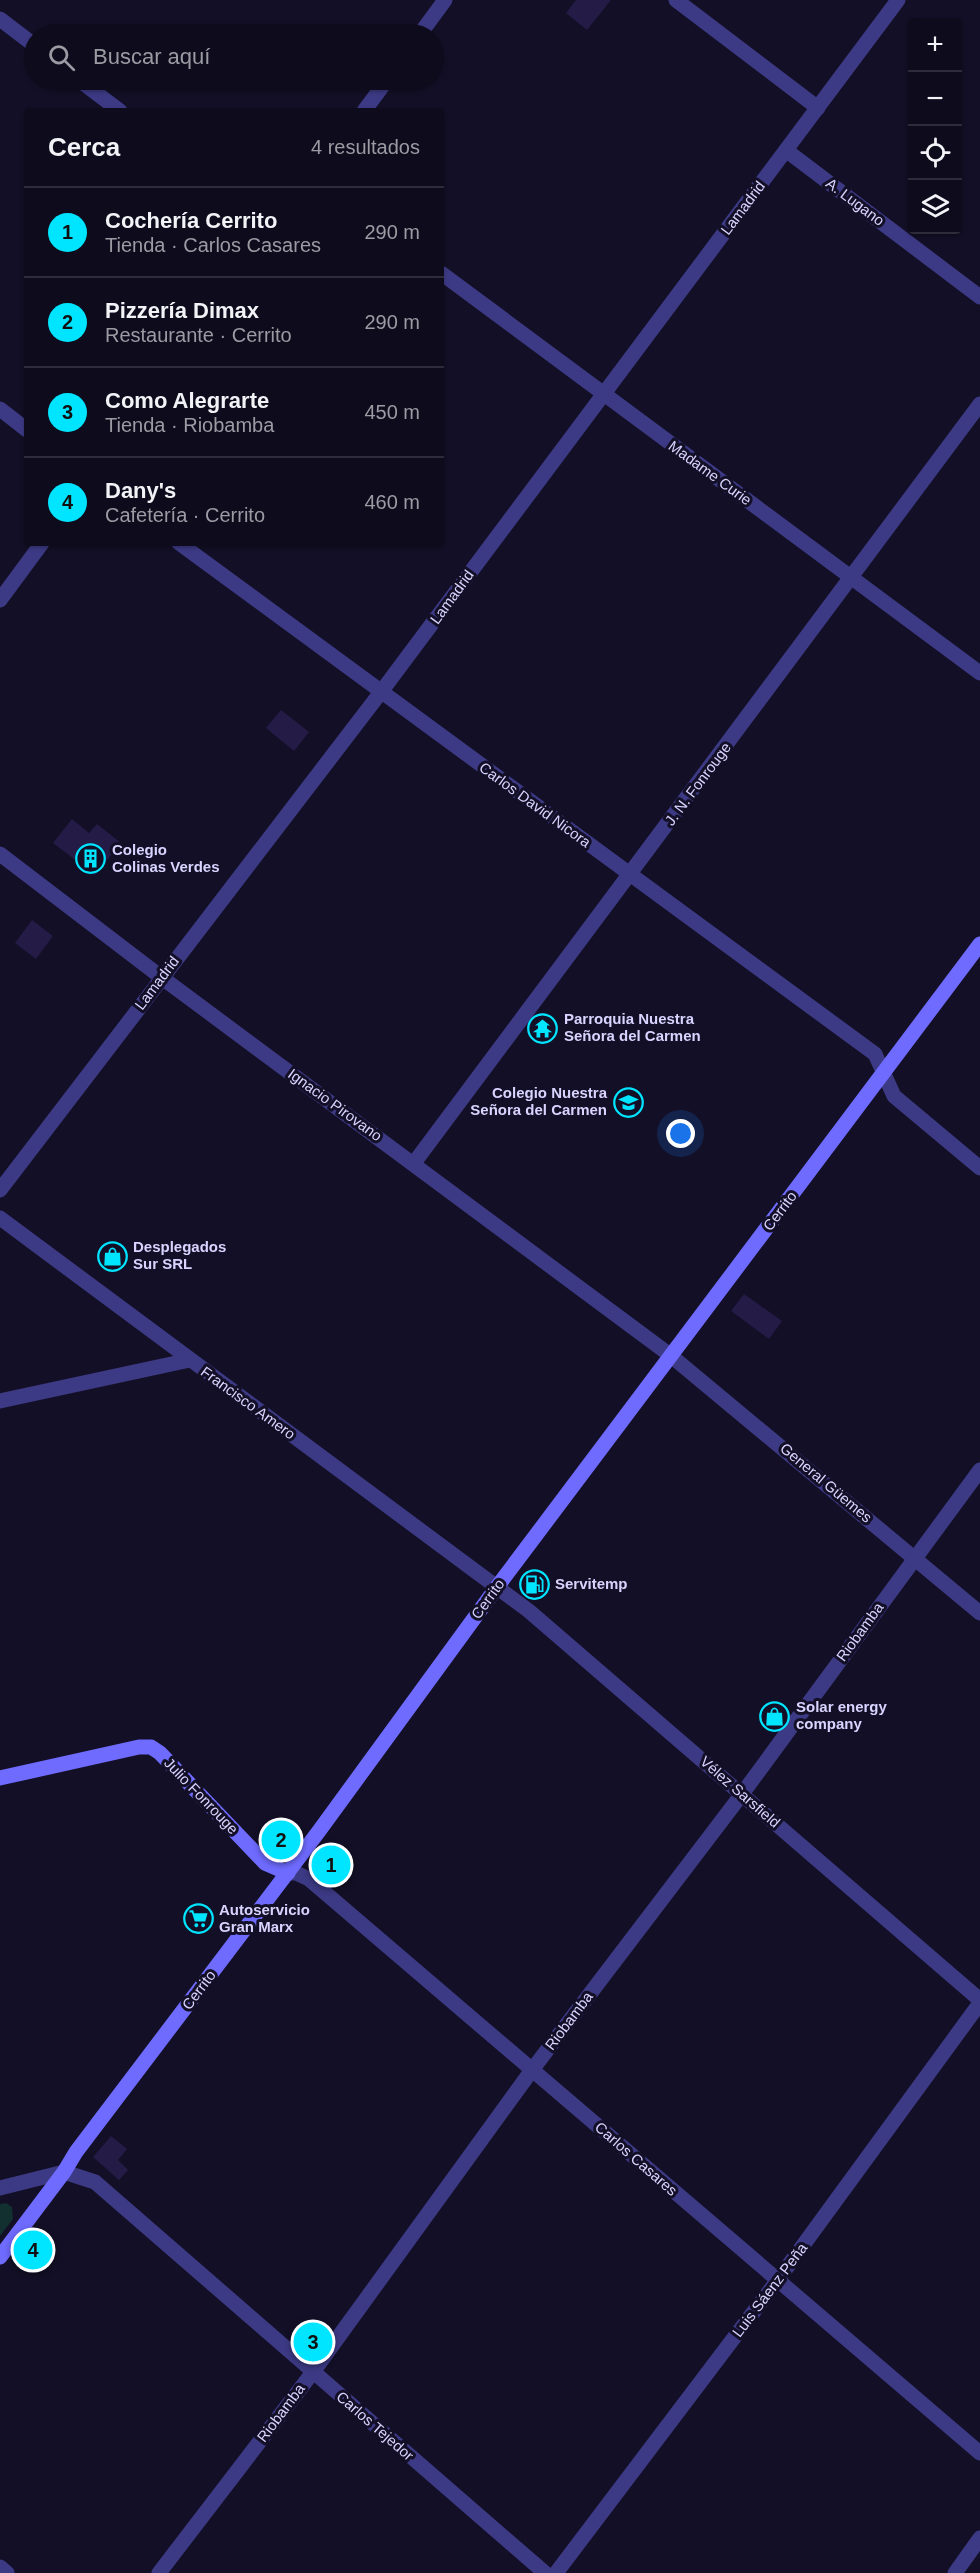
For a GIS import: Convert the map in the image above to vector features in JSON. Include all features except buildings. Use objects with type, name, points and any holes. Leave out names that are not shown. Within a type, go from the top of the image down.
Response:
[{"type":"main road","name":"Cerrito","points":[[0,2257],[64,2172],[76,2152],[288,1873],[670,1355],[885,1073],[980,944]]},
{"type":"main road","name":"Julio Fonrouge","points":[[0,1778],[139,1747],[151,1747],[160,1753],[265,1863],[288,1873]]},
{"type":"street","points":[[427,24],[445,0]]},
{"type":"street","points":[[676,0],[819,108]]},
{"type":"street","name":"Lamadrid","points":[[0,1190],[381,692],[602,393],[787,151],[898,0]]},
{"type":"street","points":[[0,19],[24,37]]},
{"type":"street","points":[[92,90],[116,108]]},
{"type":"street","points":[[366,108],[380,90]]},
{"type":"street","name":"A. Lugano","points":[[787,151],[980,297]]},
{"type":"street","name":"Madame Curie","points":[[444,275],[980,673]]},
{"type":"street","name":"J. N. Fonrouge","points":[[414,1163],[980,404]]},
{"type":"street","points":[[0,409],[24,428]]},
{"type":"street","points":[[0,600],[40,546]]},
{"type":"street","name":"Carlos David Nicora","points":[[183,546],[875,1054],[894,1096],[980,1168]]},
{"type":"street","name":"Ignacio Pirovano","points":[[0,854],[670,1355]]},
{"type":"street","name":"Francisco Amero","points":[[0,1218],[497,1587]]},
{"type":"street","name":"General Güemes","points":[[670,1355],[980,1613]]},
{"type":"street","points":[[0,1401],[190,1360]]},
{"type":"street","name":"Riobamba","points":[[159,2573],[313,2372],[532,2070],[742,1794],[980,1470]]},
{"type":"street","name":"Vélez Sarsfield","points":[[497,1587],[529,1611],[742,1794],[980,2002]]},
{"type":"street","name":"Carlos Casares","points":[[288,1873],[296,1873],[309,1879],[980,2453]]},
{"type":"street","name":"Luis Sáenz Peña","points":[[556,2573],[777,2281],[980,2002]]},
{"type":"street","points":[[0,2188],[64,2172]]},
{"type":"street","name":"Carlos Tejedor","points":[[64,2172],[94,2182],[545,2573]]},
{"type":"street","points":[[955,2573],[980,2538]]},
{"type":"street","points":[[0,2567],[8,2573]]},
{"type":"green space","points":[[6,2203],[12,2207],[13,2219],[0,2236],[0,2204]]},
{"type":"place","name":"Colegio Colinas Verdes","points":[[91,859]]},
{"type":"place","name":"Parroquia Nuestra Señora del Carmen","points":[[543,1028]]},
{"type":"place","name":"Colegio Nuestra Señora del Carmen","points":[[628,1102]]},
{"type":"place","name":"Desplegados Sur SRL","points":[[112,1256]]},
{"type":"place","name":"Servitemp","points":[[534,1584]]},
{"type":"place","name":"Solar energy company","points":[[775,1716]]},
{"type":"place","name":"Pizzería Dimax","points":[[281,1840]]},
{"type":"place","name":"Cochería Cerrito","points":[[331,1865]]},
{"type":"place","name":"Autoservicio Gran Marx","points":[[198,1919]]},
{"type":"place","name":"Dany's","points":[[33,2250]]},
{"type":"place","name":"Como Alegrarte","points":[[313,2342]]}]
